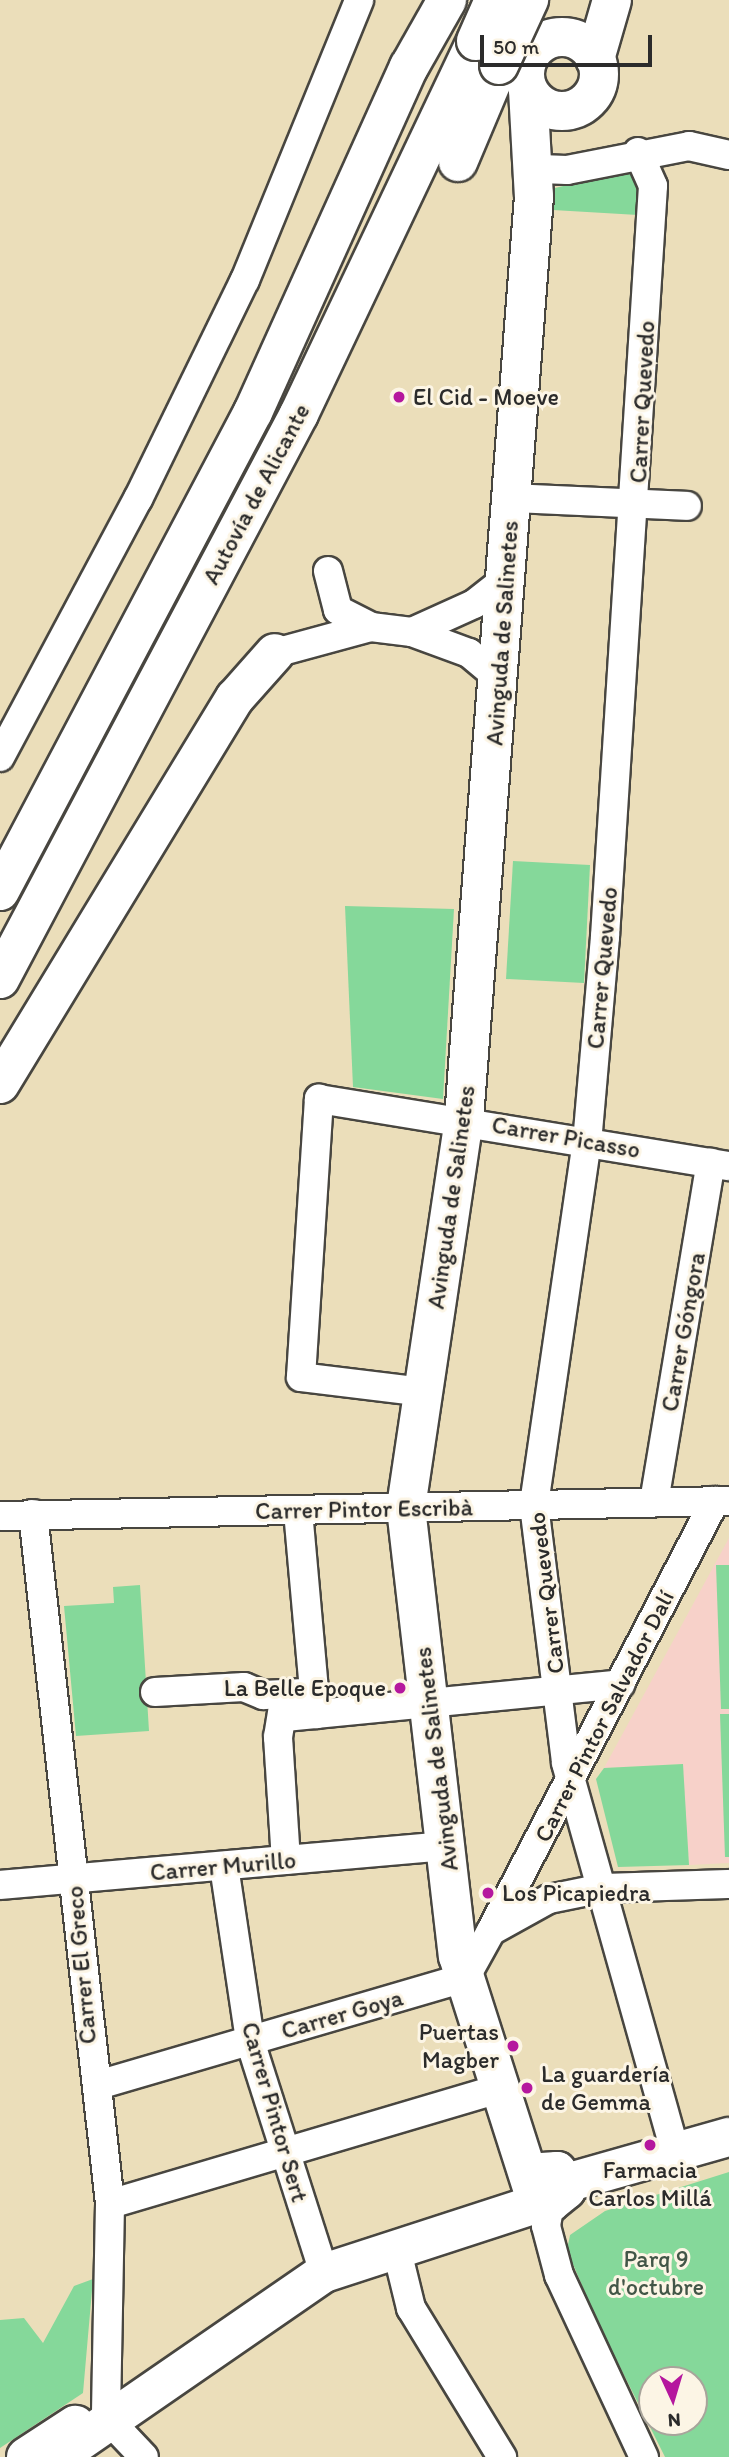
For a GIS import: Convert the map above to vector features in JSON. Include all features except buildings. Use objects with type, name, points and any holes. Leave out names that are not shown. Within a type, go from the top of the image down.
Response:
[{"type":"main road","points":[[458,162],[504,51],[529,0]]},
{"type":"main road","points":[[504,51],[553,39],[584,24],[603,0]]},
{"type":"main road","name":"Avinguda de Salinetes","points":[[548,2193],[498,2089],[465,1978],[446,1846],[406,1508],[464,1119],[537,183],[553,136],[594,92],[596,59],[612,0]]},
{"type":"main road","points":[[443,2],[504,51],[555,111],[578,108]]},
{"type":"main road","name":"Autovía de Alicante","points":[[0,891],[253,411],[409,67],[443,2]]},
{"type":"main road","points":[[553,39],[582,43],[596,59]]},
{"type":"main road","name":"Avinguda de Salinetes","points":[[504,51],[537,183]]},
{"type":"main road","name":"Autovía de Alicante","points":[[0,979],[299,414],[504,51]]},
{"type":"main road","points":[[0,1084],[235,698],[275,653]]},
{"type":"main road","points":[[57,2457],[103,2419],[324,2273],[397,2250],[548,2193],[729,2137]]},
{"type":"main road","points":[[26,2457],[82,2420],[103,2419]]},
{"type":"street","points":[[0,757],[138,499],[245,280],[359,0]]},
{"type":"street","points":[[537,183],[567,170],[638,152],[689,146],[729,155]]},
{"type":"street","name":"Carrer Quevedo","points":[[638,152],[653,186],[636,503],[587,1141],[534,1505],[572,1781],[675,2152]]},
{"type":"street","points":[[513,498],[687,506]]},
{"type":"street","points":[[328,570],[338,610],[371,627],[412,632],[469,653],[499,678]]},
{"type":"street","points":[[412,632],[474,604],[507,578]]},
{"type":"street","points":[[275,653],[371,627]]},
{"type":"street","name":"Carrer Picasso","points":[[424,1392],[301,1377],[319,1099],[464,1119],[720,1164]]},
{"type":"street","name":"Carrer Góngora","points":[[654,1502],[720,1164]]},
{"type":"street","name":"Carrer Pintor Escribà","points":[[0,1516],[722,1501]]},
{"type":"street","name":"Carrer Pintor Salvador Dalí","points":[[465,1978],[572,1781],[620,1684],[722,1501]]},
{"type":"street","points":[[298,1511],[315,1703]]},
{"type":"street","name":"Carrer El Greco","points":[[33,1514],[73,1878],[90,2062],[98,2085],[110,2204],[103,2419]]},
{"type":"street","points":[[155,1692],[244,1687],[285,1706],[315,1703],[429,1703],[620,1684]]},
{"type":"street","points":[[285,1706],[278,1737],[286,1860]]},
{"type":"street","name":"Carrer Murillo","points":[[0,1885],[446,1846]]},
{"type":"street","name":"Carrer Pintor Sert","points":[[224,1866],[250,2040],[324,2273]]},
{"type":"street","points":[[491,1931],[549,1899],[603,1888],[729,1884]]},
{"type":"street","name":"Carrer Goya","points":[[98,2085],[465,1978]]},
{"type":"street","points":[[110,2204],[498,2089]]},
{"type":"street","name":"Avinguda de Salinetes","points":[[548,2193],[546,2226],[559,2274],[640,2455]]},
{"type":"street","points":[[397,2250],[411,2308],[502,2457]]},
{"type":"street","points":[[103,2419],[144,2457]]},
{"type":"shaded area","points":[[729,1538],[729,1863],[689,1865],[682,1764],[604,1768]]},
{"type":"green space","points":[[629,170],[641,179],[638,215],[553,210],[555,188]]},
{"type":"green space","points":[[513,861],[590,865],[584,983],[506,979]]},
{"type":"green space","points":[[345,906],[454,909],[443,1099],[353,1087]]},
{"type":"green space","points":[[716,1565],[729,1565],[729,1709],[721,1709]]},
{"type":"green space","points":[[140,1585],[149,1731],[76,1736],[64,1606],[114,1603],[113,1587]]},
{"type":"green space","points":[[720,1714],[729,1714],[729,1857],[725,1857]]},
{"type":"green space","points":[[683,1764],[689,1865],[618,1867],[596,1779],[604,1768]]},
{"type":"green space","name":"Parq 9 d'octubre","points":[[729,2172],[729,2457],[665,2457],[654,2436],[708,2436],[708,2366],[638,2366],[638,2403],[598,2323],[567,2250],[570,2235],[605,2211]]},
{"type":"green space","points":[[93,2279],[83,2393],[0,2448],[0,2320],[24,2318],[43,2343],[74,2286]]},
{"type":"place","name":"El Cid - Moeve","points":[[399,397]]},
{"type":"place","name":"La Belle Epoque","points":[[400,1688]]},
{"type":"place","name":"Los Picapiedra","points":[[488,1893]]},
{"type":"place","name":"Puertas Magber","points":[[513,2046]]},
{"type":"place","name":"La guardería de Gemma","points":[[527,2088]]},
{"type":"place","name":"Farmacia Carlos Millá","points":[[650,2145]]}]
